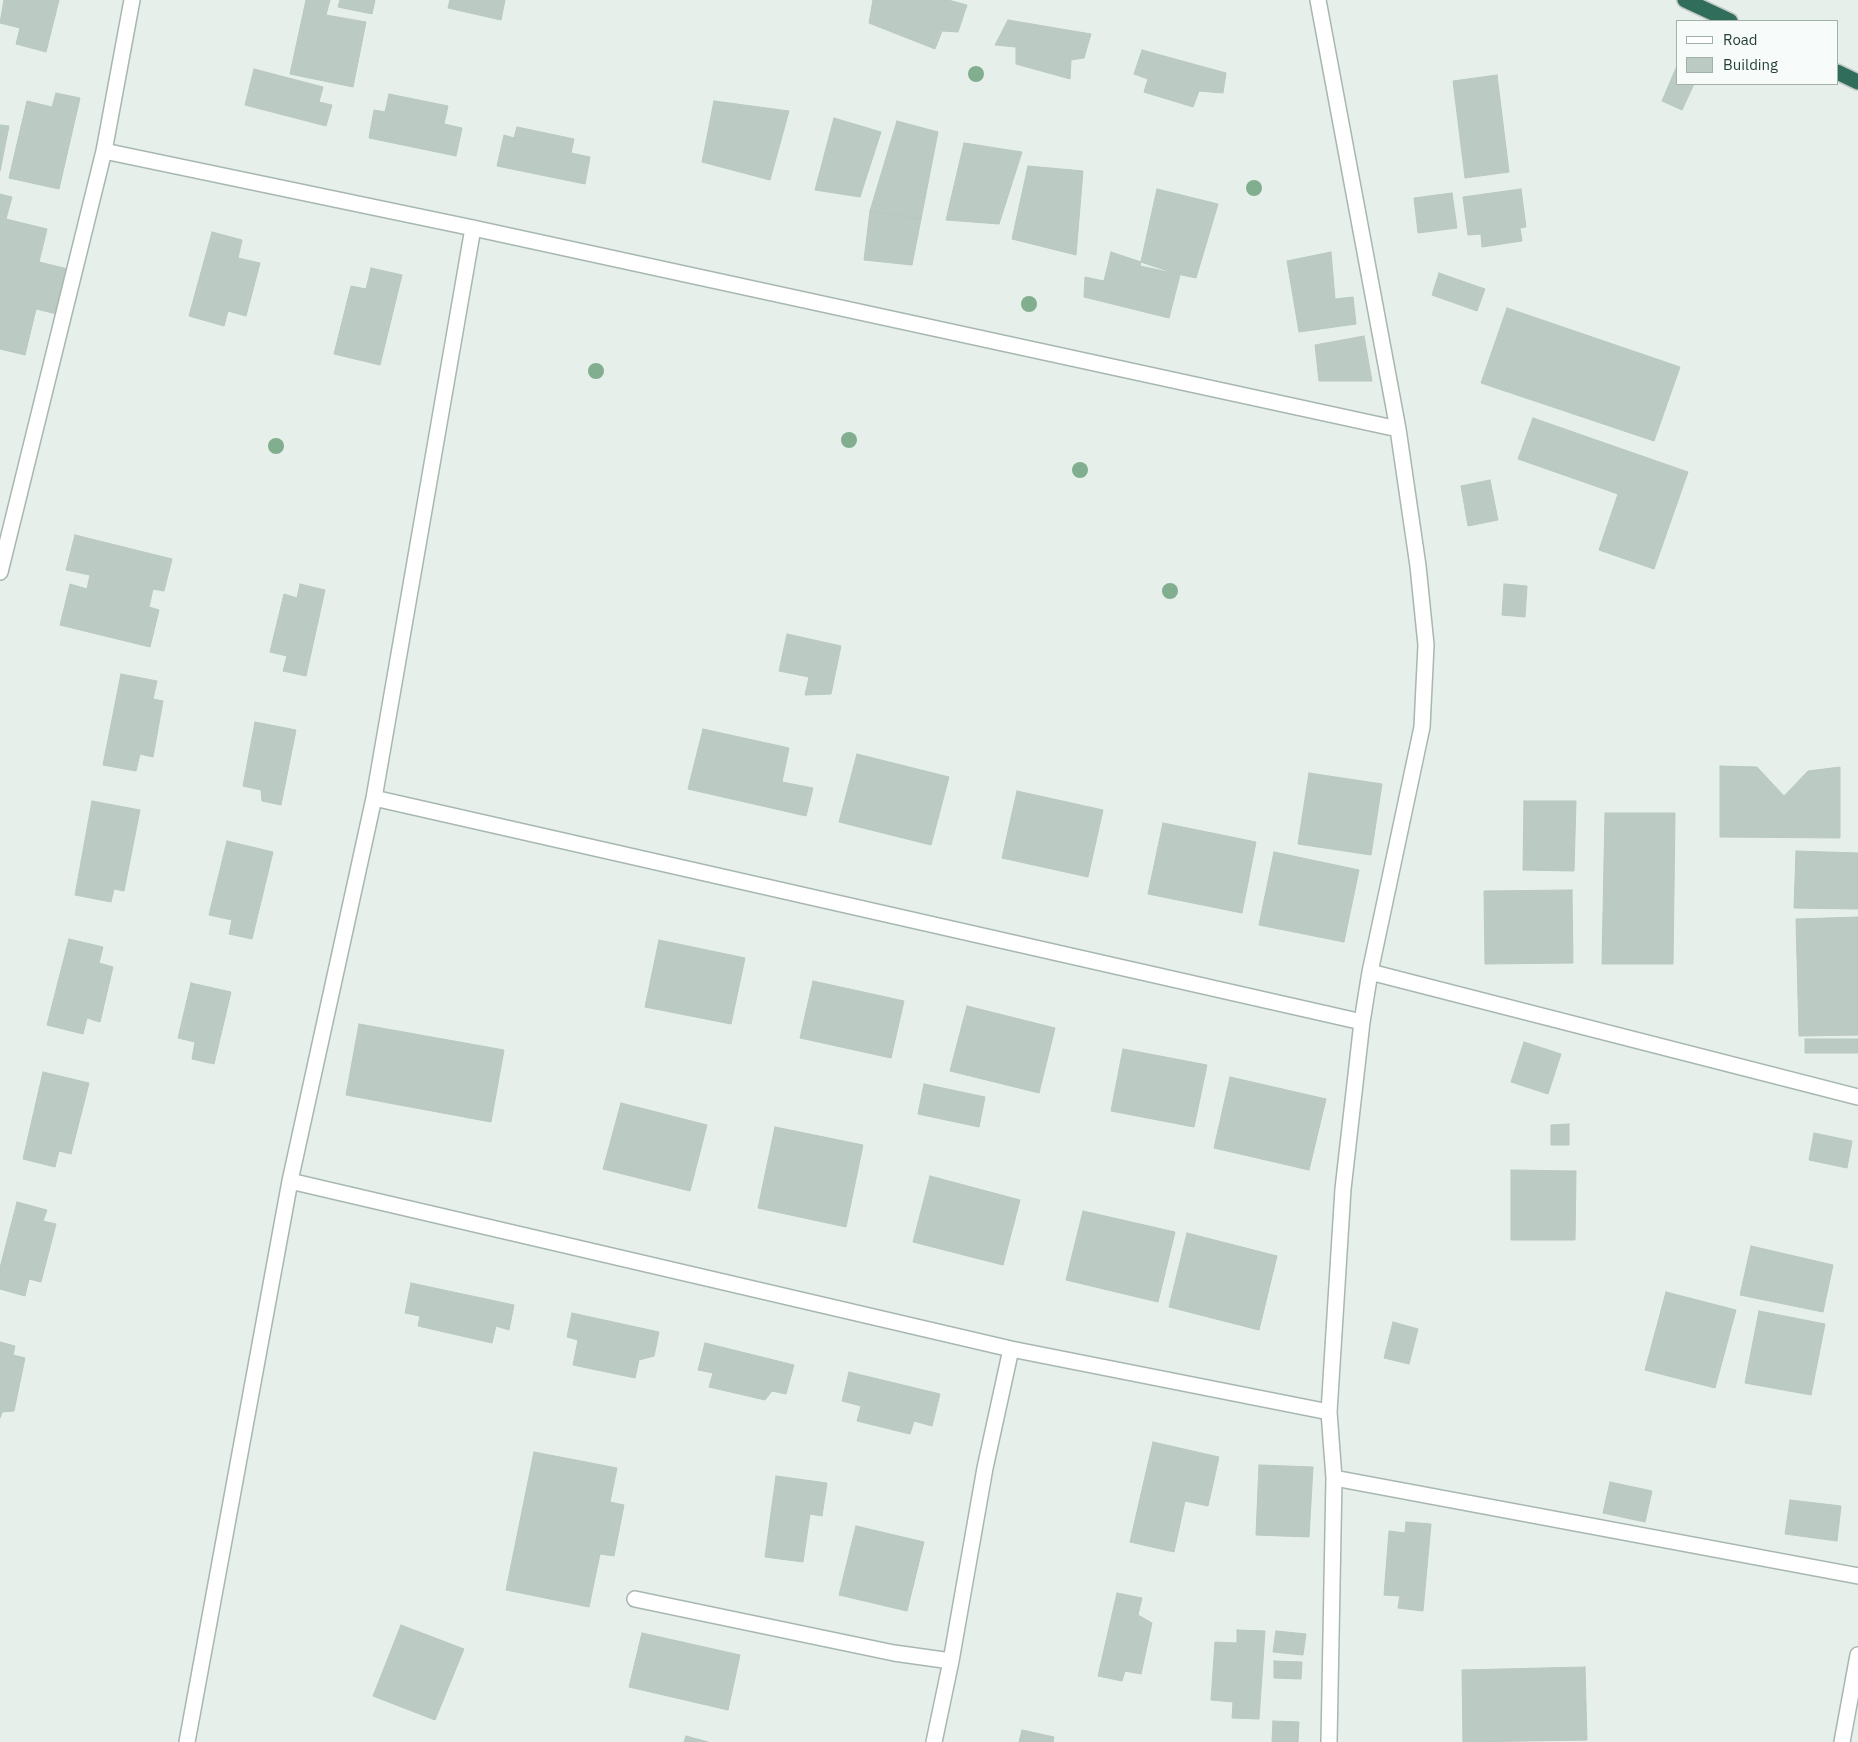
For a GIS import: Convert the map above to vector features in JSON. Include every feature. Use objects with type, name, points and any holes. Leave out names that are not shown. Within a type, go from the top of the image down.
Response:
[{"type":"highway","points":[[1685,0],[1728,20]]},
{"type":"highway","points":[[1838,72],[1858,82]]},
{"type":"street","points":[[0,572],[104,151],[132,0]]},
{"type":"street","points":[[1318,0],[1398,429],[1418,566],[1426,645],[1422,727],[1370,972],[1362,1022],[1344,1189],[1329,1412],[1334,1478],[1329,1742]]},
{"type":"street","points":[[104,151],[473,228],[1398,429]]},
{"type":"street","points":[[187,1742],[290,1181],[374,798],[473,228]]},
{"type":"street","points":[[374,798],[1362,1022]]},
{"type":"street","points":[[1370,972],[1858,1098]]},
{"type":"street","points":[[290,1181],[1011,1350],[1329,1412]]},
{"type":"street","points":[[934,1742],[951,1661],[984,1468],[1011,1350]]},
{"type":"street","points":[[1334,1478],[1858,1576]]},
{"type":"street","points":[[635,1599],[894,1652],[951,1661]]},
{"type":"street","points":[[1842,1742],[1858,1655]]},
{"type":"building","points":[[4,0],[59,0],[46,52],[16,44],[20,28],[0,23]]},
{"type":"building","points":[[306,0],[330,0],[326,15],[366,22],[353,87],[290,74]]},
{"type":"building","points":[[340,0],[375,0],[372,14],[338,7]]},
{"type":"building","points":[[450,0],[505,0],[501,20],[448,8]]},
{"type":"building","points":[[873,0],[948,0],[967,5],[958,32],[942,31],[935,49],[869,23]]},
{"type":"building","points":[[1008,20],[1091,34],[1084,58],[1071,60],[1070,79],[1016,64],[1016,47],[995,45]]},
{"type":"building","points":[[1142,50],[1226,73],[1223,93],[1199,91],[1193,107],[1144,92],[1148,79],[1134,74]]},
{"type":"building","points":[[1676,68],[1676,85],[1694,85],[1682,110],[1662,101]]},
{"type":"building","points":[[254,69],[323,87],[319,102],[332,105],[326,126],[245,105]]},
{"type":"building","points":[[1497,75],[1509,172],[1465,178],[1453,81]]},
{"type":"building","points":[[56,93],[80,98],[59,189],[9,178],[27,101],[52,107]]},
{"type":"building","points":[[389,94],[448,106],[444,124],[462,128],[456,156],[369,138],[374,110],[385,112]]},
{"type":"building","points":[[714,101],[789,111],[770,180],[702,162]]},
{"type":"building","points":[[834,118],[881,132],[860,197],[815,190]]},
{"type":"building","points":[[897,121],[938,132],[921,219],[870,211]]},
{"type":"building","points":[[0,125],[9,126],[0,171]]},
{"type":"building","points":[[517,127],[574,139],[571,153],[590,157],[585,184],[497,166],[504,135],[514,138]]},
{"type":"building","points":[[964,143],[1022,152],[999,224],[946,220]]},
{"type":"building","points":[[1028,166],[1083,171],[1076,255],[1012,239]]},
{"type":"building","points":[[1157,189],[1218,204],[1196,278],[1140,266]]},
{"type":"building","points":[[1521,189],[1526,227],[1520,228],[1522,241],[1482,247],[1481,234],[1468,235],[1463,197]]},
{"type":"building","points":[[1452,193],[1457,228],[1418,233],[1414,198]]},
{"type":"building","points":[[0,194],[12,197],[6,219],[47,229],[39,262],[68,269],[57,314],[36,309],[25,355],[0,349]]},
{"type":"building","points":[[870,211],[921,219],[912,265],[864,260]]},
{"type":"building","points":[[212,232],[242,240],[238,258],[260,263],[246,316],[228,311],[224,326],[189,316]]},
{"type":"building","points":[[1111,252],[1180,275],[1169,318],[1084,297],[1085,277],[1104,281]]},
{"type":"building","points":[[1331,252],[1335,299],[1353,297],[1356,324],[1299,332],[1287,261]]},
{"type":"building","points":[[371,268],[402,275],[380,365],[334,354],[351,286],[366,289]]},
{"type":"building","points":[[1439,273],[1485,289],[1477,311],[1432,295]]},
{"type":"building","points":[[1507,308],[1680,367],[1654,441],[1481,383]]},
{"type":"building","points":[[1364,336],[1372,381],[1319,381],[1315,345]]},
{"type":"building","points":[[1533,418],[1688,472],[1654,569],[1599,550],[1618,494],[1518,459]]},
{"type":"building","points":[[1490,480],[1498,520],[1468,526],[1461,486]]},
{"type":"building","points":[[75,535],[172,559],[164,591],[153,589],[149,607],[159,610],[150,647],[60,625],[70,584],[87,589],[90,575],[66,570]]},
{"type":"building","points":[[300,584],[325,590],[306,676],[283,671],[287,656],[270,652],[284,594],[297,598]]},
{"type":"building","points":[[1504,584],[1527,586],[1525,617],[1502,615]]},
{"type":"building","points":[[787,634],[841,646],[831,694],[805,695],[809,677],[779,671]]},
{"type":"building","points":[[121,674],[157,681],[153,699],[163,701],[153,757],[140,754],[136,771],[103,765]]},
{"type":"building","points":[[255,722],[296,730],[281,805],[262,801],[261,790],[243,786]]},
{"type":"building","points":[[703,729],[789,748],[782,782],[813,788],[806,816],[688,789]]},
{"type":"building","points":[[857,754],[949,777],[931,845],[839,822]]},
{"type":"building","points":[[1720,766],[1757,767],[1784,796],[1808,771],[1840,767],[1840,838],[1720,837]]},
{"type":"building","points":[[1309,773],[1382,784],[1371,855],[1298,844]]},
{"type":"building","points":[[1017,791],[1103,810],[1088,877],[1002,858]]},
{"type":"building","points":[[92,801],[140,810],[124,891],[114,889],[111,902],[75,895]]},
{"type":"building","points":[[1524,801],[1576,801],[1574,871],[1523,870]]},
{"type":"building","points":[[1605,813],[1675,813],[1673,964],[1602,964]]},
{"type":"building","points":[[1163,823],[1256,842],[1242,913],[1148,894]]},
{"type":"building","points":[[227,841],[273,852],[252,939],[229,934],[232,920],[209,915]]},
{"type":"building","points":[[1796,851],[1858,853],[1858,909],[1794,908]]},
{"type":"building","points":[[1274,852],[1359,870],[1344,942],[1259,925]]},
{"type":"building","points":[[1572,890],[1573,963],[1485,964],[1484,891]]},
{"type":"building","points":[[1858,917],[1858,1035],[1799,1036],[1796,919]]},
{"type":"building","points":[[69,939],[103,947],[99,963],[113,967],[100,1022],[87,1018],[83,1034],[47,1025]]},
{"type":"building","points":[[659,940],[745,958],[731,1024],[645,1007]]},
{"type":"building","points":[[813,981],[904,1001],[891,1058],[800,1038]]},
{"type":"building","points":[[191,983],[231,992],[214,1064],[192,1059],[195,1042],[178,1038]]},
{"type":"building","points":[[967,1006],[1055,1028],[1039,1093],[950,1071]]},
{"type":"building","points":[[359,1024],[504,1050],[491,1122],[346,1095]]},
{"type":"building","points":[[1805,1039],[1858,1039],[1858,1053],[1805,1053]]},
{"type":"building","points":[[1524,1042],[1561,1054],[1548,1094],[1511,1082]]},
{"type":"building","points":[[1123,1049],[1207,1065],[1194,1127],[1111,1111]]},
{"type":"building","points":[[43,1072],[89,1083],[71,1154],[59,1151],[55,1167],[23,1159]]},
{"type":"building","points":[[1230,1077],[1326,1099],[1309,1170],[1214,1148]]},
{"type":"building","points":[[924,1084],[985,1097],[979,1127],[918,1114]]},
{"type":"building","points":[[621,1103],[707,1125],[690,1191],[603,1169]]},
{"type":"building","points":[[1569,1124],[1569,1145],[1551,1145],[1551,1125]]},
{"type":"building","points":[[775,1127],[863,1145],[846,1227],[758,1208]]},
{"type":"building","points":[[1814,1133],[1852,1141],[1847,1168],[1809,1160]]},
{"type":"building","points":[[1511,1170],[1576,1171],[1575,1240],[1511,1240]]},
{"type":"building","points":[[930,1176],[1020,1200],[1003,1265],[913,1242]]},
{"type":"building","points":[[17,1202],[47,1210],[43,1221],[56,1224],[41,1282],[29,1279],[25,1296],[0,1289],[0,1268]]},
{"type":"building","points":[[1083,1211],[1175,1232],[1158,1302],[1066,1280]]},
{"type":"building","points":[[1187,1233],[1277,1256],[1259,1330],[1169,1307]]},
{"type":"building","points":[[1751,1246],[1833,1265],[1823,1312],[1740,1295]]},
{"type":"building","points":[[411,1283],[514,1305],[509,1330],[496,1326],[492,1343],[418,1326],[420,1316],[405,1313]]},
{"type":"building","points":[[1666,1292],[1736,1310],[1715,1388],[1645,1370]]},
{"type":"building","points":[[1759,1311],[1825,1324],[1811,1395],[1745,1383]]},
{"type":"building","points":[[572,1313],[659,1332],[654,1356],[639,1360],[635,1378],[573,1365],[578,1340],[567,1337]]},
{"type":"building","points":[[1393,1322],[1418,1329],[1409,1364],[1384,1358]]},
{"type":"building","points":[[0,1342],[15,1346],[13,1355],[25,1358],[14,1411],[2,1412],[0,1418]]},
{"type":"building","points":[[705,1343],[794,1365],[786,1394],[772,1391],[765,1400],[709,1387],[713,1373],[698,1370]]},
{"type":"building","points":[[849,1372],[940,1394],[932,1426],[914,1421],[910,1434],[857,1421],[861,1406],[842,1401]]},
{"type":"building","points":[[1153,1442],[1219,1457],[1208,1506],[1185,1501],[1174,1552],[1130,1542]]},
{"type":"building","points":[[534,1452],[617,1468],[610,1502],[624,1505],[614,1556],[600,1554],[589,1607],[506,1590]]},
{"type":"building","points":[[1259,1465],[1313,1467],[1309,1537],[1256,1535]]},
{"type":"building","points":[[776,1476],[827,1483],[822,1516],[810,1514],[803,1562],[765,1557]]},
{"type":"building","points":[[1610,1482],[1652,1491],[1645,1522],[1603,1513]]},
{"type":"building","points":[[1790,1500],[1841,1506],[1837,1541],[1785,1534]]},
{"type":"building","points":[[1406,1522],[1431,1524],[1423,1611],[1398,1608],[1400,1596],[1384,1595],[1389,1531],[1405,1533]]},
{"type":"building","points":[[856,1526],[924,1542],[907,1611],[839,1595]]},
{"type":"building","points":[[1117,1593],[1142,1598],[1138,1615],[1152,1623],[1141,1674],[1125,1671],[1122,1681],[1098,1676]]},
{"type":"building","points":[[401,1625],[464,1649],[435,1720],[373,1696]]},
{"type":"building","points":[[1237,1630],[1265,1631],[1259,1719],[1232,1718],[1233,1702],[1211,1700],[1215,1642],[1237,1643]]},
{"type":"building","points":[[1276,1631],[1306,1634],[1303,1655],[1273,1652]]},
{"type":"building","points":[[642,1633],[740,1655],[728,1710],[629,1687]]},
{"type":"building","points":[[1274,1661],[1302,1662],[1301,1679],[1274,1678]]},
{"type":"building","points":[[1585,1667],[1587,1740],[1463,1742],[1462,1670]]},
{"type":"building","points":[[1273,1721],[1299,1722],[1298,1742],[1272,1742]]},
{"type":"building","points":[[1022,1730],[1054,1737],[1053,1742],[1019,1742]]},
{"type":"building","points":[[686,1736],[708,1742],[684,1742]]}]
